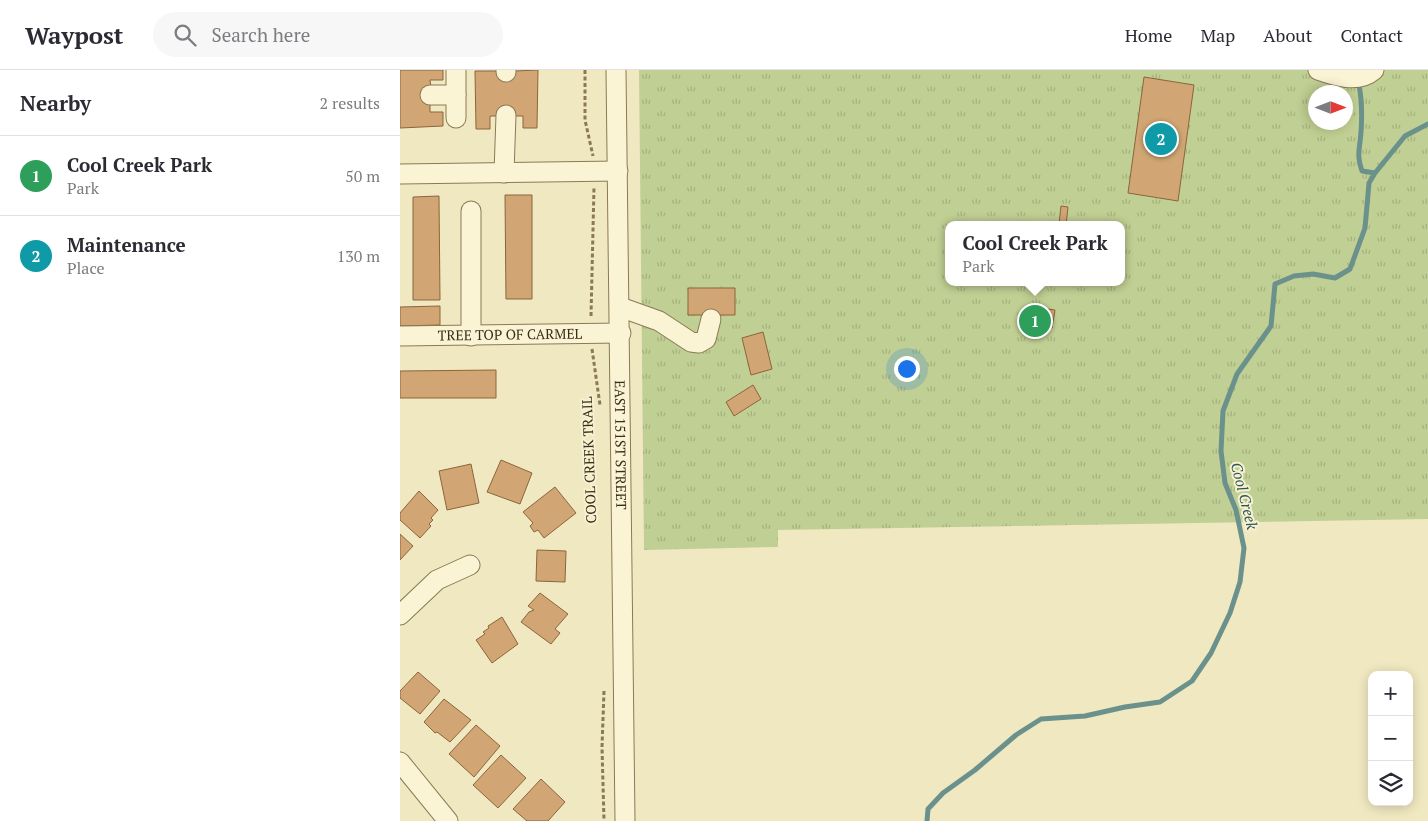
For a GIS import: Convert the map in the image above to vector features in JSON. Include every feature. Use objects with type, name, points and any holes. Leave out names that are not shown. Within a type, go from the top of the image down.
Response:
[{"type":"street","points":[[456,70],[456,118]]},
{"type":"street","name":"EAST 151ST STREET","points":[[616,70],[621,333],[625,821]]},
{"type":"street","points":[[1318,70],[1342,79],[1370,73],[1374,70]]},
{"type":"street","points":[[430,95],[456,94]]},
{"type":"street","points":[[504,173],[506,115]]},
{"type":"street","points":[[400,174],[618,171]]},
{"type":"street","points":[[471,210],[471,336]]},
{"type":"street","points":[[620,307],[659,322],[691,342],[699,342],[706,339],[711,319]]},
{"type":"street","name":"TREE TOP OF CARMEL","points":[[400,336],[621,333]]},
{"type":"street","points":[[400,615],[437,580],[470,565]]},
{"type":"street","points":[[400,762],[437,817]]},
{"type":"path","name":"COOL CREEK TRAIL","points":[[585,70],[585,120],[593,148],[593,364],[600,412]]},
{"type":"path","points":[[604,690],[602,747],[604,821]]},
{"type":"green space","points":[[639,70],[1428,70],[1428,519],[778,530],[778,547],[644,550]]},
{"type":"building","points":[[400,70],[443,70],[443,80],[430,80],[431,87],[426,87],[426,104],[430,104],[430,112],[443,112],[443,126],[400,128]]},
{"type":"building","points":[[538,70],[537,128],[523,128],[523,116],[515,116],[515,111],[498,112],[498,116],[490,116],[490,129],[476,129],[475,71],[497,71],[497,75],[515,75],[515,71]]},
{"type":"building","points":[[1144,77],[1194,85],[1178,201],[1128,193]]},
{"type":"building","points":[[505,195],[532,195],[532,299],[506,299]]},
{"type":"building","points":[[439,196],[440,300],[413,300],[413,197]]},
{"type":"building","points":[[1061,206],[1068,207],[1066,221],[1059,221]]},
{"type":"building","points":[[688,288],[735,288],[735,315],[688,315]]},
{"type":"building","points":[[440,306],[440,325],[400,326],[400,307]]},
{"type":"building","points":[[1047,309],[1055,310],[1052,328],[1045,327]]},
{"type":"building","points":[[763,332],[772,369],[751,375],[742,338]]},
{"type":"building","points":[[496,370],[496,398],[400,398],[400,371]]},
{"type":"building","points":[[753,385],[761,399],[734,416],[726,402]]},
{"type":"building","points":[[501,460],[532,473],[520,504],[487,492]]},
{"type":"building","points":[[471,464],[479,503],[447,510],[439,471]]},
{"type":"building","points":[[555,487],[576,513],[544,538],[538,530],[534,532],[530,526],[533,523],[523,512]]},
{"type":"building","points":[[419,491],[438,510],[431,518],[433,520],[429,524],[431,526],[420,538],[400,520],[400,513]]},
{"type":"building","points":[[400,534],[413,546],[400,560]]},
{"type":"building","points":[[537,550],[566,551],[565,582],[536,581]]},
{"type":"building","points":[[540,593],[568,614],[555,629],[560,633],[551,644],[521,622],[529,612],[534,610],[528,606]]},
{"type":"building","points":[[502,617],[518,644],[492,663],[476,640],[485,634],[483,632],[489,628],[488,626]]},
{"type":"building","points":[[418,672],[440,691],[420,714],[400,698],[400,691]]},
{"type":"building","points":[[444,699],[471,720],[450,742],[437,732],[435,733],[424,722]]},
{"type":"building","points":[[476,725],[500,746],[474,777],[449,754]]},
{"type":"building","points":[[501,755],[526,778],[498,808],[473,785]]},
{"type":"building","points":[[541,779],[565,802],[548,821],[527,821],[513,809]]},
{"type":"waterway","points":[[1359,85],[1362,114],[1359,160],[1362,171],[1375,173]]},
{"type":"waterway","name":"Cool Creek","points":[[927,821],[928,809],[943,793],[975,770],[1016,735],[1041,719],[1085,716],[1125,707],[1160,702],[1192,681],[1211,653],[1230,613],[1240,582],[1244,548],[1236,510],[1225,483],[1221,451],[1223,411],[1237,374],[1271,326],[1275,284],[1294,276],[1313,274],[1335,278],[1350,269],[1365,228],[1369,183],[1405,136],[1428,124]]},
{"type":"place","name":"Maintenance","points":[[1161,139]]},
{"type":"place","name":"Cool Creek Park","points":[[1035,321]]}]
